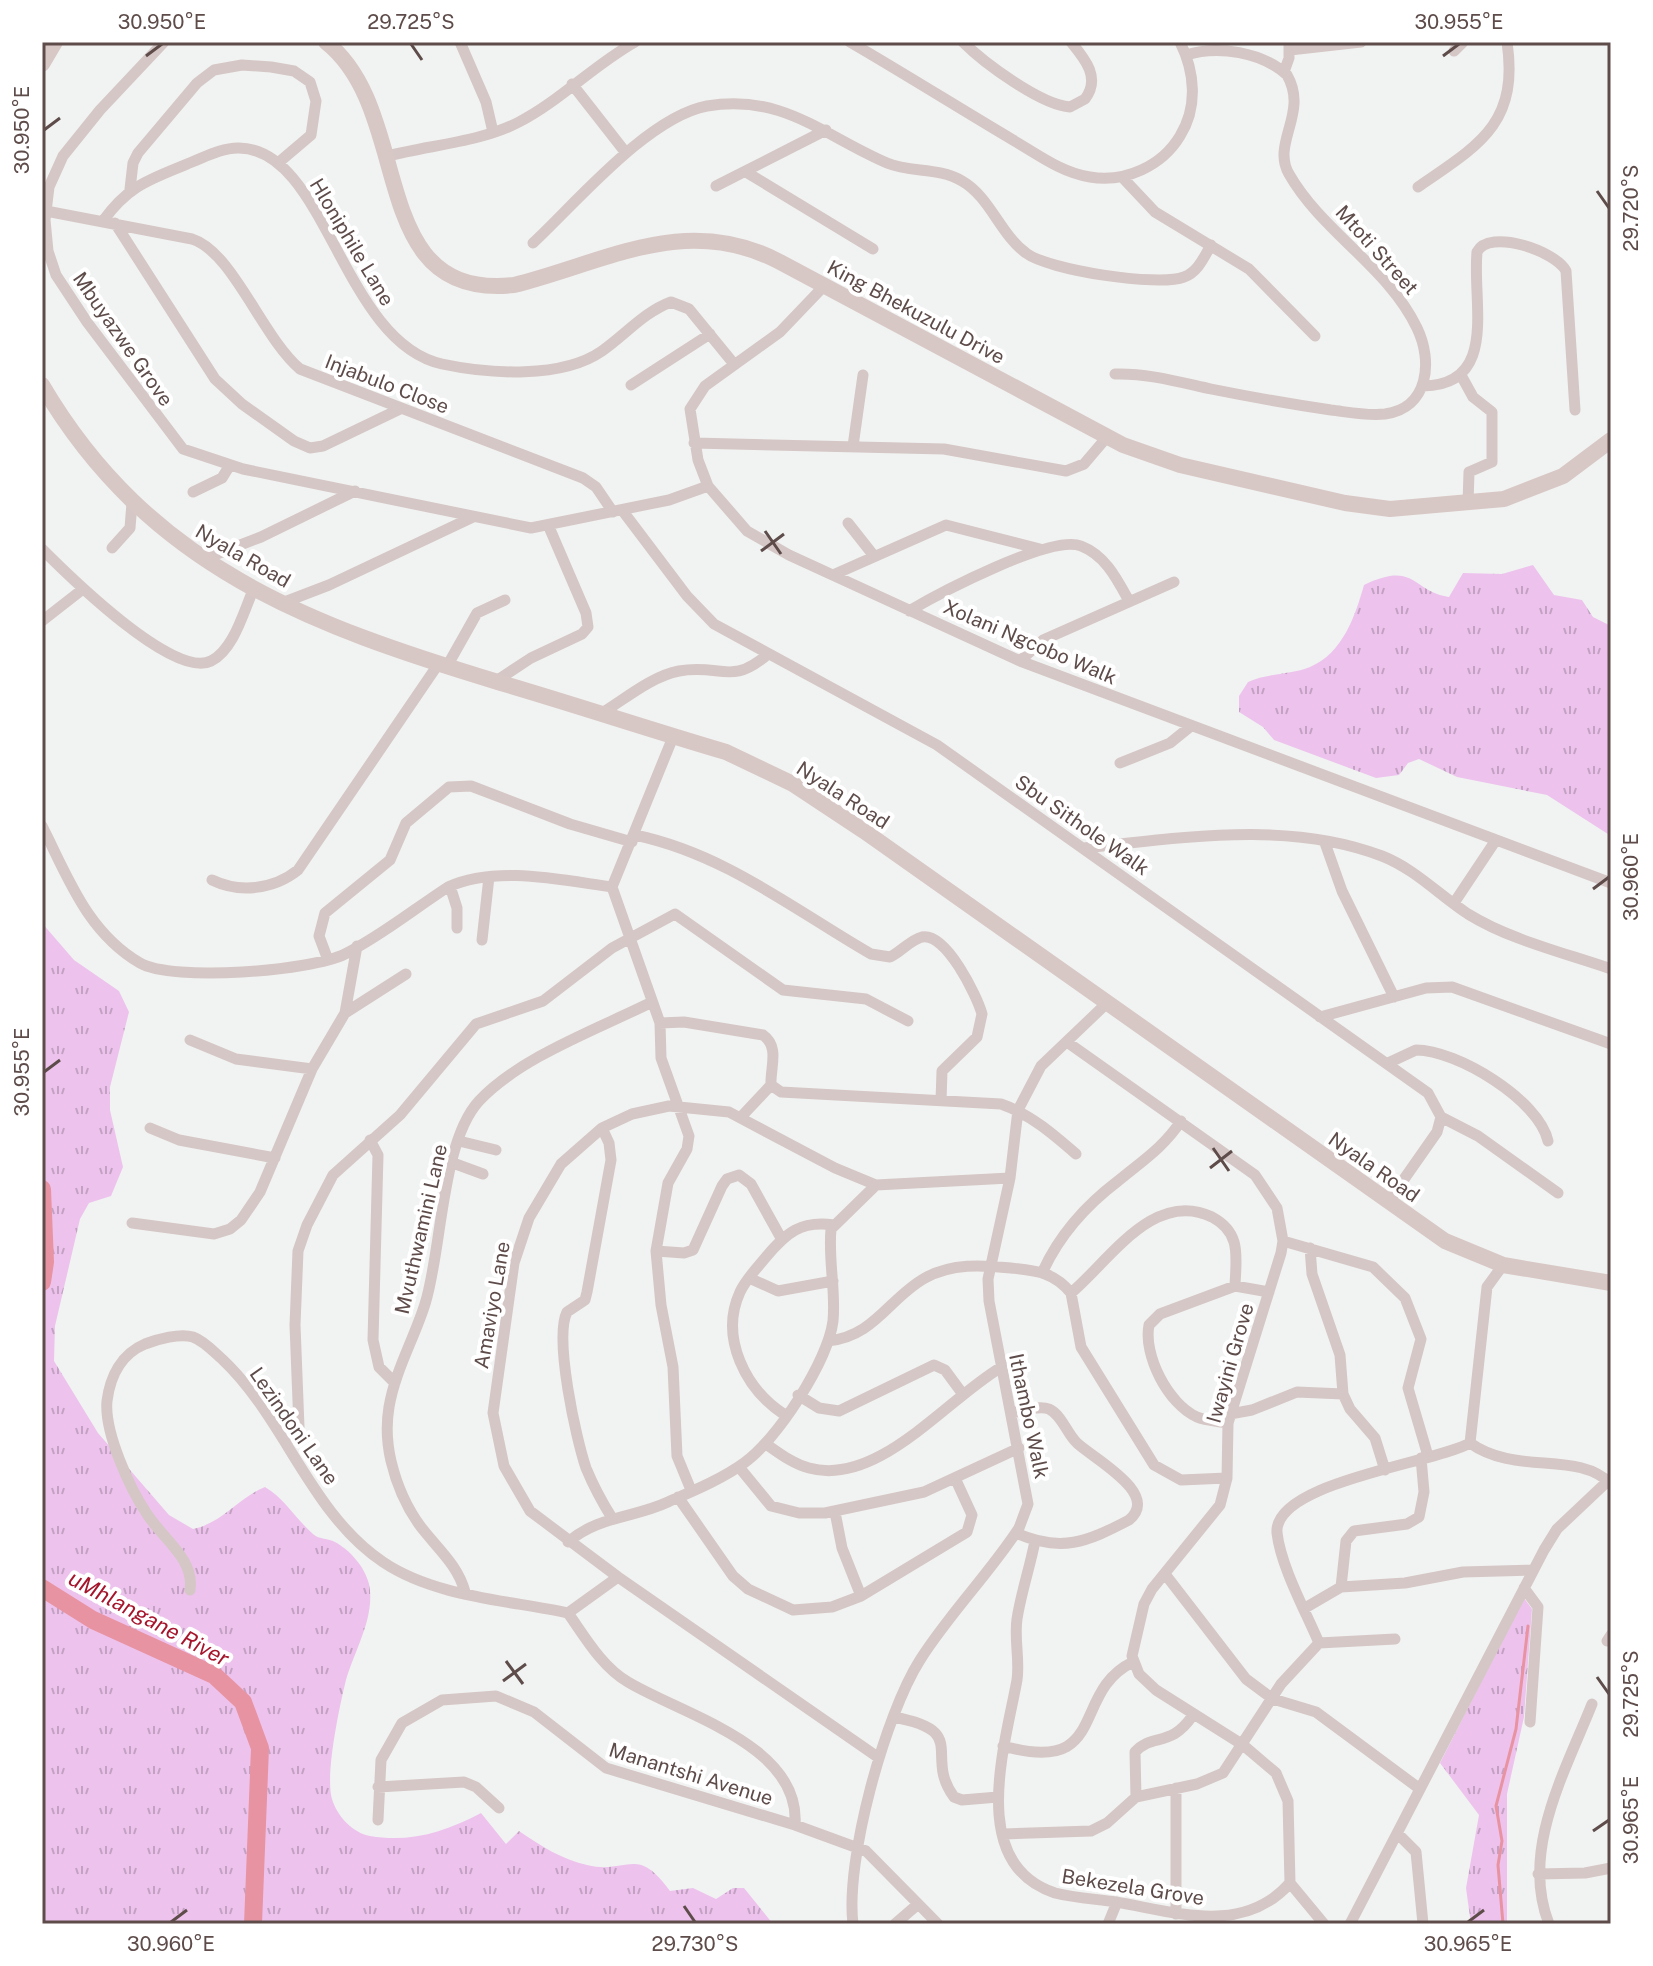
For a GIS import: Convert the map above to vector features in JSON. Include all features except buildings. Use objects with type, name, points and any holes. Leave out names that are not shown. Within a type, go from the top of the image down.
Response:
[{"type":"street","points":[[42,64],[55,42]]},
{"type":"street","name":"Mbuyazwe Grove","points":[[164,42],[100,110],[63,156],[49,187],[46,211],[51,263],[87,322],[176,442],[193,455],[230,465],[518,527],[549,527],[669,500],[708,486]]},
{"type":"street","name":"King Bhekuzulu Drive","points":[[326,42],[344,59],[359,83],[388,156],[403,215],[415,244],[437,268],[468,284],[492,288],[514,285],[644,246],[702,239],[749,248],[1107,437],[1180,465],[1371,508],[1468,504],[1504,499],[1545,485],[1611,440]]},
{"type":"street","points":[[460,42],[486,102],[493,132]]},
{"type":"street","points":[[388,156],[493,132],[534,113],[635,42]]},
{"type":"street","points":[[850,42],[1060,167],[1089,177],[1122,177],[1155,162],[1184,127],[1193,91],[1186,55],[1180,42]]},
{"type":"street","points":[[963,42],[1019,82],[1053,102],[1070,107],[1085,99],[1092,78],[1087,63],[1071,42]]},
{"type":"street","points":[[1186,55],[1209,50],[1238,52],[1284,72],[1289,46],[1361,42]]},
{"type":"street","points":[[1418,187],[1469,152],[1493,129],[1511,81],[1507,42]]},
{"type":"street","points":[[130,189],[230,149],[258,151],[278,163],[302,145],[314,129],[315,94],[310,82],[300,73],[242,65],[221,67],[207,73],[138,153],[133,163],[130,189],[109,222],[209,372],[242,404],[294,441],[310,448],[323,446],[400,409]]},
{"type":"street","name":"Mtoti Street","points":[[1284,72],[1291,84],[1295,108],[1283,150],[1286,169],[1308,200],[1407,309],[1425,351],[1423,386]]},
{"type":"street","points":[[572,84],[626,153]]},
{"type":"street","points":[[533,243],[626,153],[676,118],[720,105],[779,109],[887,163],[933,170],[960,180],[978,195],[1016,245],[1052,266],[1175,279],[1197,267],[1211,245]]},
{"type":"street","points":[[716,186],[826,130]]},
{"type":"street","name":"Hloniphile Lane","points":[[278,163],[301,190],[383,328],[410,350],[433,361],[532,371],[568,367],[592,357],[671,302],[689,309],[734,364]]},
{"type":"street","points":[[746,172],[873,249]]},
{"type":"street","points":[[1122,177],[1146,205],[1249,269],[1315,336]]},
{"type":"street","name":"Injabulo Close","points":[[46,211],[207,245],[220,258],[265,328],[293,362],[324,381],[583,478],[596,487],[617,511]]},
{"type":"street","points":[[1115,374],[1141,374],[1274,402],[1370,415],[1396,412],[1410,403],[1423,386],[1442,386],[1462,377],[1473,357],[1476,334],[1479,246],[1493,239],[1539,251],[1562,263],[1566,271],[1575,410]]},
{"type":"street","name":"Xolani Ngcobo Walk","points":[[824,286],[780,332],[734,364],[694,399],[690,409],[694,443],[708,486],[747,531],[833,575],[1020,661],[1611,883]]},
{"type":"street","points":[[631,385],[710,334]]},
{"type":"street","points":[[853,446],[855,411],[863,375]]},
{"type":"street","points":[[1462,377],[1473,397],[1490,409],[1494,420],[1492,462],[1470,471],[1468,504]]},
{"type":"street","name":"Nyala Road","points":[[42,385],[92,459],[132,503],[164,531],[204,559],[254,588],[339,630],[442,667],[726,752],[812,796],[1445,1241],[1503,1265],[1611,1283]]},
{"type":"street","points":[[694,443],[944,449],[1066,471],[1084,464],[1107,437]]},
{"type":"street","points":[[193,492],[222,478],[230,465]]},
{"type":"street","points":[[204,559],[261,537],[355,491]]},
{"type":"street","points":[[112,548],[130,528],[132,503]]},
{"type":"street","name":"Sbu Sithole Walk","points":[[617,511],[705,617],[768,654],[914,730],[1388,1063],[1428,1093],[1441,1117]]},
{"type":"street","points":[[282,603],[329,585],[473,517]]},
{"type":"street","points":[[848,523],[874,556]]},
{"type":"street","points":[[833,575],[946,525],[1040,549]]},
{"type":"street","points":[[496,681],[531,658],[582,634],[588,627],[586,613],[549,527]]},
{"type":"street","points":[[909,611],[1040,549],[1066,543],[1088,550],[1115,575],[1129,601]]},
{"type":"street","points":[[42,549],[83,589],[155,644],[184,661],[199,664],[210,662],[225,649],[254,588]]},
{"type":"street","points":[[1020,661],[1043,640],[1174,582]]},
{"type":"street","points":[[42,621],[83,589]]},
{"type":"street","points":[[212,880],[227,889],[244,889],[284,879],[298,870],[477,613],[505,600]]},
{"type":"street","points":[[602,713],[673,673],[693,670],[741,673],[768,654]]},
{"type":"street","points":[[1120,763],[1170,743],[1191,726]]},
{"type":"street","points":[[673,737],[612,887],[660,1023],[661,1058],[689,1140],[668,1183],[656,1251],[661,1305],[673,1367],[677,1456],[691,1490]]},
{"type":"street","points":[[328,960],[319,936],[325,913],[390,860],[406,823],[449,787],[471,786],[570,824],[673,843],[705,855],[751,879],[871,954],[890,957],[921,937],[932,938],[957,962],[982,1014],[977,1037],[942,1071],[941,1101]]},
{"type":"street","points":[[42,826],[67,879],[90,917],[138,962],[149,967],[227,973],[328,960],[357,946],[450,886],[489,877],[525,877],[612,887]]},
{"type":"street","points":[[1084,848],[1209,835],[1263,835],[1325,843],[1396,862],[1488,924],[1611,969]]},
{"type":"street","points":[[1454,903],[1496,840]]},
{"type":"street","points":[[1325,843],[1342,891],[1394,997]]},
{"type":"street","points":[[482,940],[489,877]]},
{"type":"street","points":[[450,886],[457,908],[457,928]]},
{"type":"street","points":[[287,1442],[299,1427],[295,1325],[300,1243],[333,1175],[400,1115],[476,1024],[543,1001],[629,938],[678,914],[783,990],[866,999],[908,1021]]},
{"type":"street","points":[[132,1223],[205,1233],[225,1232],[255,1200],[312,1069],[345,1013],[357,946]]},
{"type":"street","points":[[345,1013],[406,974]]},
{"type":"street","points":[[1320,1017],[1426,988],[1452,987],[1611,1044]]},
{"type":"street","name":"Mvuthwamini Lane","points":[[465,1592],[457,1571],[420,1526],[396,1482],[387,1423],[395,1383],[425,1305],[459,1141],[472,1110],[502,1080],[652,1002]]},
{"type":"street","name":"Ithambo Walk","points":[[853,1924],[851,1903],[858,1847],[879,1758],[901,1694],[923,1656],[1016,1533],[1028,1504],[989,1301],[991,1266],[1010,1178],[1018,1110],[1035,1075],[1107,1003]]},
{"type":"street","points":[[660,1023],[684,1022],[763,1035],[772,1043],[771,1085],[741,1117]]},
{"type":"street","points":[[190,1040],[236,1059],[312,1069]]},
{"type":"street","name":"Iwayini Grove","points":[[1067,1042],[1248,1169],[1267,1189],[1277,1208],[1283,1241],[1229,1419],[1227,1478],[1216,1512],[1144,1604],[1132,1647],[1133,1662]]},
{"type":"street","points":[[1388,1063],[1416,1050],[1465,1062],[1533,1112],[1545,1129],[1548,1141]]},
{"type":"street","points":[[771,1085],[781,1092],[1001,1104],[1018,1110],[1076,1154]]},
{"type":"street","name":"Amaviyo Lane","points":[[879,1758],[568,1542],[530,1511],[510,1480],[498,1448],[493,1413],[508,1297],[520,1240],[561,1164],[602,1128],[632,1114],[679,1105],[714,1109],[741,1117],[845,1173],[876,1185],[1010,1178]]},
{"type":"street","points":[[1388,1202],[1437,1132],[1441,1117],[1478,1136],[1558,1193]]},
{"type":"street","points":[[1043,1271],[1065,1229],[1107,1189],[1162,1147],[1181,1121]]},
{"type":"street","points":[[150,1128],[179,1140],[275,1158]]},
{"type":"street","points":[[602,1128],[611,1160],[585,1300],[570,1308],[564,1317],[567,1380],[584,1463],[612,1518]]},
{"type":"street","points":[[370,1140],[378,1155],[373,1340],[379,1367],[395,1383]]},
{"type":"street","points":[[459,1141],[496,1150]]},
{"type":"street","points":[[453,1163],[483,1174]]},
{"type":"street","points":[[656,1251],[684,1253],[696,1247],[722,1186],[727,1179],[739,1175],[751,1184],[781,1238]]},
{"type":"street","points":[[568,1542],[590,1525],[678,1497],[739,1467],[766,1444],[828,1341],[833,1311],[831,1237],[834,1225],[876,1185]]},
{"type":"street","points":[[1071,1293],[1132,1234],[1158,1215],[1175,1210],[1198,1212],[1231,1232],[1237,1247],[1235,1286]]},
{"type":"street","points":[[785,1415],[760,1396],[737,1355],[734,1338],[737,1302],[749,1278],[781,1238],[802,1226],[834,1225]]},
{"type":"street","points":[[1283,1241],[1373,1267],[1394,1285],[1412,1308],[1421,1339],[1408,1388],[1425,1457],[1424,1492],[1419,1517],[1407,1524],[1359,1528],[1349,1536],[1341,1587]]},
{"type":"street","points":[[1310,1248],[1312,1274],[1340,1355],[1343,1394],[1357,1419],[1375,1438],[1385,1470]]},
{"type":"street","points":[[1470,1443],[1487,1287],[1503,1265]]},
{"type":"street","points":[[828,1341],[863,1331],[925,1278],[964,1266],[1043,1271],[1071,1293],[1083,1352],[1154,1465],[1181,1480],[1227,1478]]},
{"type":"street","points":[[749,1278],[778,1291],[833,1281]]},
{"type":"street","points":[[1269,1292],[1235,1286],[1160,1314],[1149,1325],[1153,1368],[1193,1416],[1229,1419],[1297,1392],[1343,1394]]},
{"type":"street","name":"Lezindoni Lane","points":[[190,1590],[187,1566],[148,1517],[123,1468],[107,1406],[119,1364],[149,1342],[183,1336],[195,1338],[246,1383],[331,1511],[359,1543],[405,1575],[465,1592],[568,1613]]},
{"type":"street","points":[[798,1395],[819,1408],[839,1411],[934,1365],[945,1370],[962,1393]]},
{"type":"street","points":[[766,1444],[799,1465],[826,1471],[847,1471],[885,1454],[962,1393],[1000,1368]]},
{"type":"street","points":[[1012,1413],[1041,1408],[1050,1410],[1077,1443],[1133,1491],[1138,1503],[1131,1518],[1098,1536],[1062,1544],[1035,1541],[1016,1533]]},
{"type":"street","points":[[1319,1643],[1277,1533],[1280,1518],[1310,1494],[1470,1443],[1503,1460],[1586,1467],[1610,1481],[1557,1529],[1350,1924]]},
{"type":"street","points":[[739,1467],[760,1496],[777,1508],[799,1513],[835,1512],[918,1494],[1019,1448]]},
{"type":"street","points":[[678,1497],[728,1571],[755,1593],[786,1608],[802,1610],[832,1607],[861,1596],[970,1528],[972,1515],[955,1478]]},
{"type":"street","points":[[835,1512],[842,1548],[861,1596]]},
{"type":"street","name":"Bekezela Grove","points":[[1035,1541],[1017,1619],[1017,1679],[998,1767],[998,1797],[1013,1863],[1038,1888],[1176,1914],[1230,1917],[1271,1901],[1290,1883]]},
{"type":"street","points":[[1305,1608],[1341,1587],[1392,1585],[1463,1572],[1533,1570]]},
{"type":"street","points":[[1165,1574],[1192,1605],[1241,1676],[1273,1699],[1316,1712],[1420,1789]]},
{"type":"street","points":[[618,1577],[568,1613],[604,1662],[627,1682],[741,1740],[769,1762],[793,1801],[795,1825]]},
{"type":"street","points":[[1524,1588],[1538,1607],[1530,1722]]},
{"type":"street","points":[[1004,1834],[1091,1831],[1107,1823],[1136,1797],[1223,1773],[1295,1667],[1319,1643],[1395,1639]]},
{"type":"street","points":[[1003,1746],[1042,1755],[1064,1750],[1079,1734],[1117,1671],[1133,1662],[1147,1682],[1243,1745],[1269,1766],[1285,1788],[1291,1849],[1290,1883],[1324,1924]]},
{"type":"street","name":"Manantshi Avenue","points":[[378,1820],[378,1787],[385,1748],[393,1733],[414,1713],[442,1700],[496,1696],[534,1712],[606,1768],[858,1847]]},
{"type":"street","points":[[1549,1924],[1539,1898],[1538,1874],[1550,1811],[1592,1704]]},
{"type":"street","points":[[1136,1797],[1135,1752],[1146,1743],[1177,1735],[1193,1715]]},
{"type":"street","points":[[893,1717],[917,1722],[936,1733],[941,1743],[946,1782],[954,1797],[971,1800],[998,1797]]},
{"type":"street","points":[[378,1787],[464,1782],[476,1787],[499,1808]]},
{"type":"street","points":[[1176,1788],[1176,1914]]},
{"type":"street","points":[[1398,1834],[1411,1845],[1418,1860],[1423,1924]]},
{"type":"street","points":[[858,1847],[874,1856],[938,1924]]},
{"type":"street","points":[[1538,1874],[1585,1873],[1611,1868]]},
{"type":"street","points":[[1108,1924],[1117,1902]]},
{"type":"street","points":[[895,1924],[917,1905]]},
{"type":"green space","points":[[1533,565],[1554,595],[1582,600],[1593,617],[1611,626],[1611,836],[1547,795],[1457,777],[1419,759],[1408,763],[1399,775],[1376,778],[1274,740],[1263,727],[1239,712],[1239,696],[1248,682],[1310,667],[1331,653],[1352,621],[1364,585],[1381,578],[1404,576],[1427,590],[1449,597],[1463,573],[1502,574]]},
{"type":"green space","points":[[42,923],[74,960],[119,991],[129,1012],[110,1087],[110,1110],[123,1167],[111,1196],[89,1203],[80,1219],[55,1326],[54,1361],[98,1433],[169,1515],[193,1529],[204,1526],[265,1487],[313,1534],[341,1545],[360,1565],[369,1584],[369,1609],[345,1684],[330,1775],[332,1799],[342,1817],[364,1834],[399,1838],[441,1830],[481,1813],[506,1844],[519,1831],[568,1859],[587,1865],[640,1865],[658,1877],[670,1891],[693,1888],[716,1899],[733,1888],[744,1888],[773,1924],[42,1924]]},
{"type":"green space","points":[[1524,1598],[1532,1609],[1524,1717],[1507,1794],[1507,1924],[1471,1924],[1466,1888],[1479,1815],[1440,1763]]},
{"type":"waterway","name":"uMhlangane River","points":[[42,1189],[45,1262],[42,1282]]},
{"type":"waterway","name":"uMhlangane River","points":[[42,1588],[93,1620],[214,1675],[243,1702],[260,1748],[253,1924]]},
{"type":"waterway","points":[[1503,1924],[1498,1865],[1502,1841],[1496,1806],[1516,1729],[1528,1626]]}]
